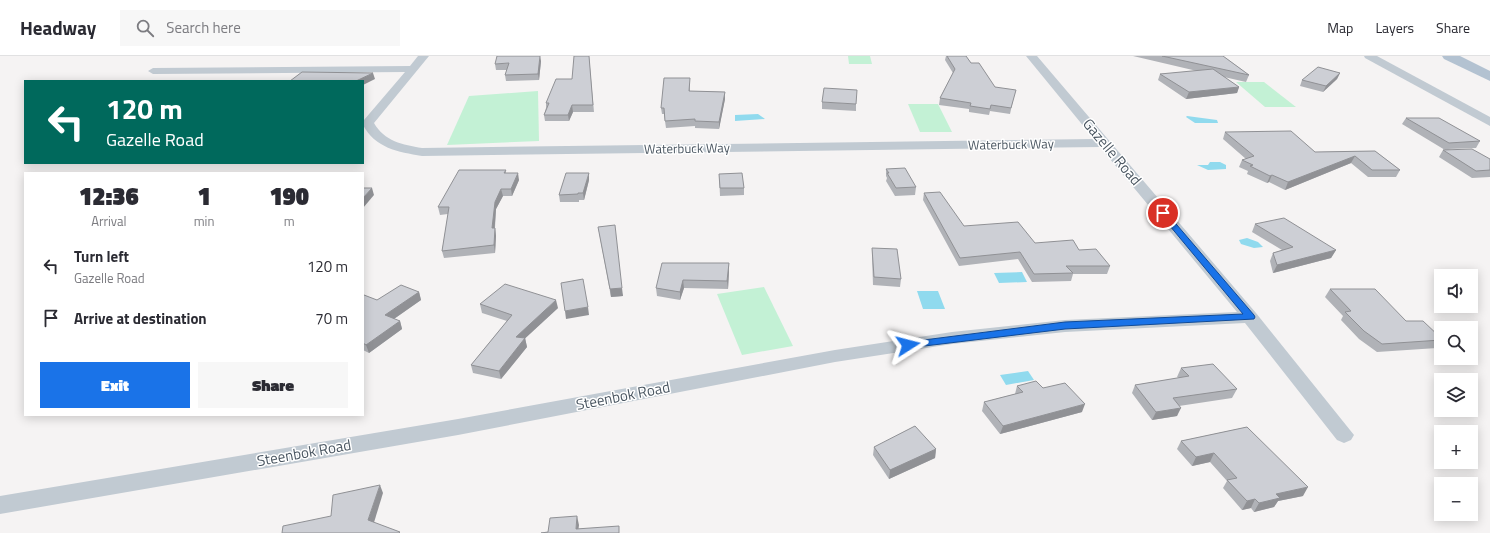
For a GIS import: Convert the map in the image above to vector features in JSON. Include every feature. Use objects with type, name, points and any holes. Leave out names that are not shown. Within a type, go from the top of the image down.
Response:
[{"type":"main road","points":[[1449,56],[1490,77]]},
{"type":"street","name":"Waterbuck Way","points":[[424,56],[368,123],[372,132],[384,141],[402,149],[422,152],[1104,143]]},
{"type":"street","name":"Gazelle Road","points":[[1031,56],[1250,317],[1344,435]]},
{"type":"street","points":[[1369,56],[1490,122]]},
{"type":"street","points":[[154,71],[412,69]]},
{"type":"street","name":"Steenbok Road","points":[[0,505],[458,427],[850,354],[952,338],[1065,326],[1250,317]]},
{"type":"green space","points":[[848,56],[870,56],[872,64],[849,64]]},
{"type":"green space","points":[[1236,82],[1264,82],[1296,107],[1265,107]]},
{"type":"green space","points":[[538,91],[539,141],[447,145],[469,96]]},
{"type":"green space","points":[[908,104],[938,104],[952,132],[920,132]]},
{"type":"green space","points":[[764,287],[793,346],[742,355],[717,294]]},
{"type":"water","points":[[758,114],[765,119],[735,121],[735,115]]},
{"type":"water","points":[[1186,117],[1217,120],[1218,123],[1195,123]]},
{"type":"water","points":[[1210,162],[1220,162],[1226,165],[1226,169],[1208,170],[1197,165],[1208,165]]},
{"type":"water","points":[[1247,238],[1258,242],[1263,247],[1254,248],[1241,244],[1239,240]]},
{"type":"water","points":[[1022,272],[1027,282],[999,283],[994,273]]},
{"type":"water","points":[[917,291],[938,291],[945,309],[923,309]]},
{"type":"water","points":[[1028,371],[1034,380],[1006,385],[1000,375]]},
{"type":"building","points":[[497,56],[540,56],[538,74],[505,75],[509,63],[495,64]]},
{"type":"building","points":[[574,56],[589,56],[593,105],[572,105],[568,115],[544,115],[549,103],[546,103],[556,79],[572,79]]},
{"type":"building","points":[[947,56],[966,56],[971,63],[979,63],[995,87],[1016,90],[1011,108],[991,105],[990,109],[970,106],[971,103],[940,98],[955,69]]},
{"type":"building","points":[[1162,56],[1223,56],[1249,75]]},
{"type":"building","points":[[1318,67],[1340,73],[1326,86],[1302,80]]},
{"type":"building","points":[[1213,69],[1239,87],[1189,92],[1160,74]]},
{"type":"building","points":[[302,72],[373,73],[358,80],[291,80]]},
{"type":"building","points":[[664,78],[690,78],[689,91],[725,92],[719,122],[695,121],[695,119],[665,121],[664,108],[661,108]]},
{"type":"building","points":[[824,88],[857,90],[856,104],[822,102]]},
{"type":"building","points":[[1406,118],[1439,118],[1480,141],[1449,143]]},
{"type":"building","points":[[1291,131],[1315,152],[1375,151],[1400,170],[1372,170],[1355,156],[1288,182],[1272,175],[1270,176],[1250,166],[1253,165],[1242,160],[1254,156],[1225,132]]},
{"type":"building","points":[[1472,149],[1490,159],[1490,170],[1476,171],[1443,150]]},
{"type":"building","points":[[905,168],[916,187],[896,188],[886,169]]},
{"type":"building","points":[[459,170],[506,170],[504,173],[518,173],[511,189],[501,189],[495,202],[492,228],[495,228],[494,245],[442,251],[449,207],[438,207]]},
{"type":"building","points":[[566,173],[589,173],[583,193],[559,195]]},
{"type":"building","points":[[742,173],[744,188],[720,188],[719,174]]},
{"type":"building","points":[[364,188],[372,188],[364,197]]},
{"type":"building","points":[[940,192],[964,226],[1018,222],[1035,243],[1073,240],[1079,250],[1096,249],[1110,266],[1066,266],[1073,273],[1034,274],[1020,252],[960,258],[924,193]]},
{"type":"building","points":[[1284,218],[1336,250],[1277,265],[1273,253],[1293,247],[1255,224]]},
{"type":"building","points":[[615,225],[622,288],[610,289],[598,227]]},
{"type":"building","points":[[872,248],[897,249],[901,279],[874,277]]},
{"type":"building","points":[[662,263],[729,263],[727,281],[683,280],[680,292],[656,288]]},
{"type":"building","points":[[583,279],[588,307],[565,311],[561,283]]},
{"type":"building","points":[[505,284],[556,300],[516,337],[525,338],[499,371],[471,365],[512,315],[480,304]]},
{"type":"building","points":[[401,285],[419,292],[385,315],[400,321],[366,345],[364,344],[364,295],[377,300]]},
{"type":"building","points":[[1330,289],[1375,289],[1406,321],[1423,321],[1434,331],[1434,340],[1382,344],[1364,331],[1345,312],[1351,311]]},
{"type":"building","points":[[1213,364],[1237,389],[1173,398],[1181,408],[1156,412],[1135,385],[1189,376],[1181,368]]},
{"type":"building","points":[[1036,381],[1043,388],[1065,383],[1085,404],[1003,426],[984,402],[1023,392],[1017,386]]},
{"type":"building","points":[[915,426],[936,449],[890,470],[874,447]]},
{"type":"building","points":[[1247,427],[1308,487],[1276,494],[1280,498],[1259,503],[1255,499],[1247,501],[1227,480],[1237,478],[1214,453],[1196,457],[1181,441]]},
{"type":"building","points":[[380,485],[368,520],[400,532],[399,533],[282,533],[283,526],[331,516],[333,495]]},
{"type":"building","points":[[577,516],[576,529],[619,526],[619,533],[541,533],[548,532],[550,518]]},
{"type":"route","points":[[908,345],[952,338],[1065,326],[1250,317],[1163,213]]}]
